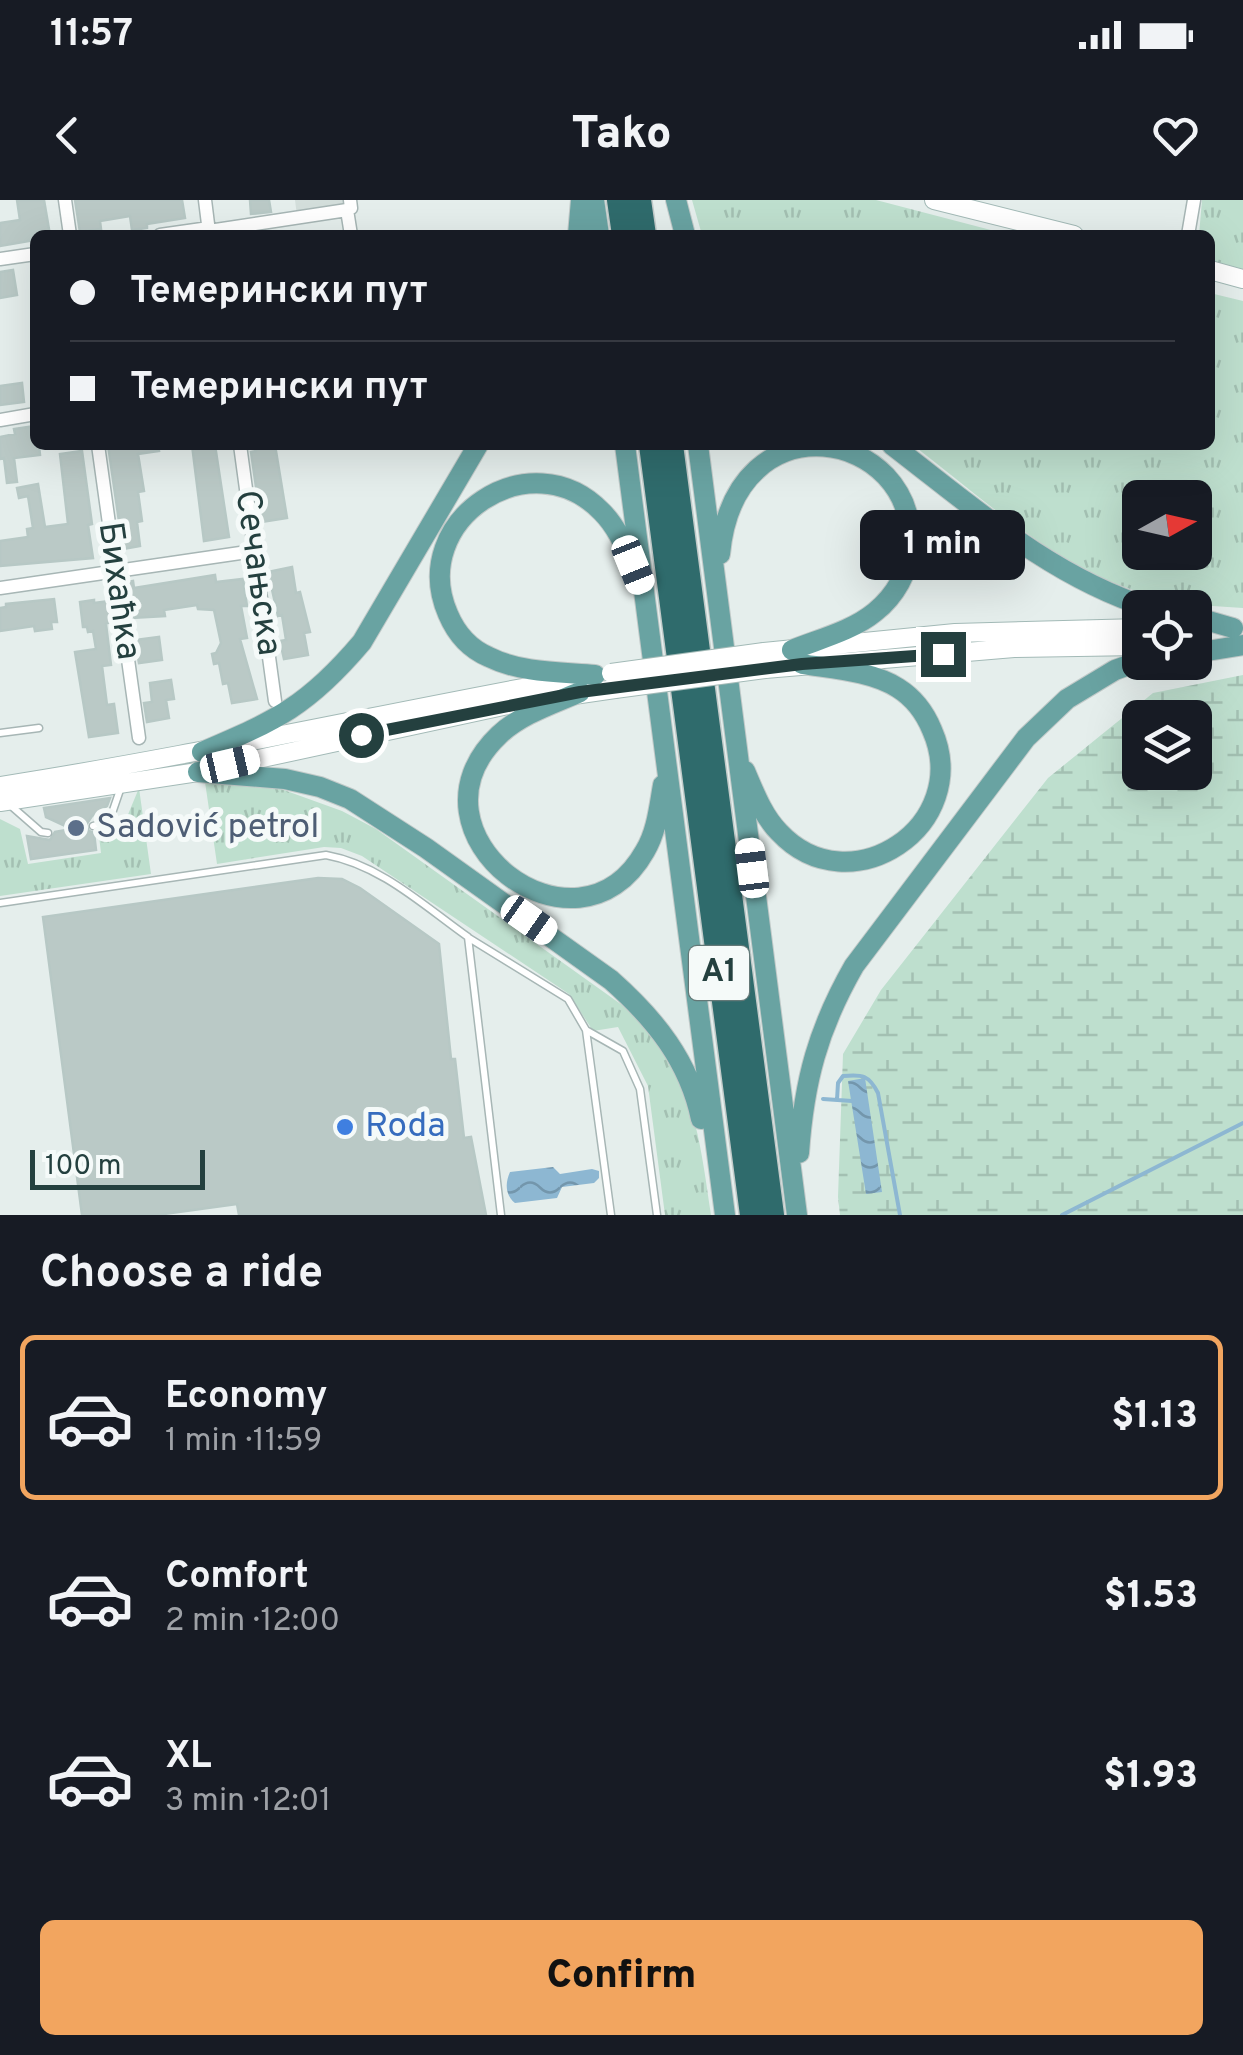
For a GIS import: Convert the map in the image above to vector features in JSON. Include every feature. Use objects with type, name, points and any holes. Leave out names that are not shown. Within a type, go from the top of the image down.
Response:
[{"type":"highway","points":[[618,200],[622,230]]},
{"type":"highway","points":[[640,200],[643,230]]},
{"type":"highway","name":"A1","points":[[651,450],[751,1215]]},
{"type":"highway","name":"A1","points":[[673,450],[774,1215]]},
{"type":"main road","points":[[579,230],[582,200]]},
{"type":"main road","points":[[594,200],[597,230]]},
{"type":"main road","points":[[666,200],[669,230]]},
{"type":"main road","points":[[676,200],[684,230]]},
{"type":"main road","points":[[934,200],[1054,230]]},
{"type":"main road","points":[[1215,271],[1243,279]]},
{"type":"main road","points":[[200,762],[292,710],[343,665],[362,642],[475,450]]},
{"type":"main road","points":[[626,450],[725,1215]]},
{"type":"main road","points":[[699,450],[796,1208]]},
{"type":"main road","points":[[717,590],[730,505],[741,485],[762,464],[791,450]]},
{"type":"main road","points":[[797,657],[871,616],[893,594],[910,554],[908,520],[894,487],[874,467],[840,450]]},
{"type":"main road","points":[[899,450],[1050,563],[1122,598]]},
{"type":"main road","points":[[607,679],[512,666],[481,653],[462,637],[446,610],[440,581],[444,554],[456,526],[478,503],[510,486],[535,482],[566,488],[609,519],[643,590]]},
{"type":"main road","points":[[1212,625],[1240,637]]},
{"type":"main road","points":[[797,657],[955,633],[1122,628]]},
{"type":"main road","points":[[1212,631],[1240,637]]},
{"type":"main road","points":[[1212,642],[1240,637]]},
{"type":"main road","points":[[1212,647],[1240,637]]},
{"type":"main road","points":[[1,796],[121,784],[353,719],[607,679],[797,657],[1122,646]]},
{"type":"main road","points":[[737,751],[769,820],[795,846],[815,856],[848,862],[871,858],[902,843],[922,823],[937,792],[940,758],[930,725],[918,706],[885,681],[797,657]]},
{"type":"main road","points":[[796,1208],[808,1075],[830,1007],[854,966],[1026,738],[1067,698],[1122,667]]},
{"type":"main road","points":[[607,679],[506,729],[490,745],[478,764],[470,796],[471,820],[483,851],[502,873],[527,889],[559,897],[592,893],[622,878],[642,857],[651,839],[666,766]]},
{"type":"main road","points":[[1,796],[580,692]]},
{"type":"main road","points":[[200,762],[285,778],[350,799],[426,848],[611,980],[649,1016],[678,1056],[693,1090],[720,1182]]},
{"type":"street","points":[[64,200],[69,230]]},
{"type":"street","points":[[205,200],[209,230]]},
{"type":"street","points":[[1189,230],[1194,200]]},
{"type":"street","points":[[214,230],[349,205],[351,230]]},
{"type":"street","points":[[0,259],[30,255]]},
{"type":"street","points":[[0,420],[30,415]]},
{"type":"street","name":"Бихаћка","points":[[99,450],[140,738]]},
{"type":"street","name":"Сечањска","points":[[241,450],[275,701]]},
{"type":"street","points":[[0,588],[254,551]]},
{"type":"lane","points":[[0,733],[39,728]]},
{"type":"lane","points":[[93,826],[110,822],[121,784]]},
{"type":"lane","points":[[1,796],[41,832],[48,833]]},
{"type":"lane","points":[[0,903],[326,855],[350,859],[373,870],[468,937],[568,999],[586,1030],[610,1215]]},
{"type":"lane","points":[[468,937],[502,1215]]},
{"type":"lane","points":[[586,1030],[623,1051],[640,1088],[657,1215]]},
{"type":"shaded area","points":[[295,200],[347,200],[348,208],[297,216]]},
{"type":"green space","points":[[692,200],[876,200],[991,230],[701,230]]},
{"type":"green space","points":[[1202,200],[1243,200],[1243,270],[1216,261],[1215,230],[1199,230]]},
{"type":"green space","points":[[1215,294],[1243,301],[1243,608],[1212,606],[1212,590],[1134,590],[1118,585],[1026,532],[919,450],[1215,450]]},
{"type":"green space","points":[[1243,675],[1243,1215],[840,1215],[843,1054],[881,990],[1048,778],[1122,718],[1122,790],[1212,790],[1212,700],[1144,700],[1153,693]]},
{"type":"green space","points":[[205,782],[270,785],[342,811],[376,829],[622,1005],[656,1038],[680,1078],[695,1122],[711,1215],[665,1215],[648,1086],[618,1027],[593,1031],[569,994],[362,856],[324,847],[217,864]]},
{"type":"green space","points":[[139,788],[151,874],[0,896],[0,819],[20,829],[28,864],[101,853],[99,836],[122,829]]},
{"type":"water","points":[[865,1078],[882,1192],[866,1194],[848,1081]]},
{"type":"water","points":[[553,1167],[560,1174],[592,1169],[599,1171],[599,1178],[594,1183],[562,1187],[557,1198],[515,1203],[509,1196],[510,1172]]},
{"type":"building","points":[[17,200],[44,200],[49,230],[30,230],[30,241],[0,246],[0,223],[20,220]]},
{"type":"building","points":[[75,200],[182,200],[185,218],[132,230],[130,216],[100,221],[101,229],[80,230]]},
{"type":"building","points":[[250,200],[269,200],[271,212],[251,214]]},
{"type":"building","points":[[13,270],[17,295],[0,298],[0,272]]},
{"type":"building","points":[[22,383],[24,402],[0,405],[0,386]]},
{"type":"building","points":[[30,427],[30,450],[40,450],[40,455],[14,458],[17,482],[7,483],[4,458],[0,459],[0,437],[15,434],[14,429]]},
{"type":"building","points":[[109,450],[159,450],[138,454],[144,491],[138,492],[140,546],[123,549]]},
{"type":"building","points":[[193,450],[216,450],[229,537],[204,541]]},
{"type":"building","points":[[276,450],[287,518],[261,522],[251,452]]},
{"type":"building","points":[[82,451],[93,558],[0,566],[0,541],[28,537],[27,529],[33,528],[28,496],[19,498],[17,488],[38,484],[45,527],[68,524],[60,454]]},
{"type":"building","points":[[292,567],[296,593],[300,592],[310,632],[304,633],[308,655],[284,659],[280,641],[286,640],[282,615],[278,616],[268,572]]},
{"type":"building","points":[[215,575],[216,582],[243,579],[247,606],[241,606],[247,638],[240,639],[257,699],[232,703],[228,683],[223,684],[219,663],[214,664],[212,654],[221,643],[214,610],[198,609],[197,605],[164,610],[165,616],[132,618],[127,582],[133,581],[134,588]]},
{"type":"building","points":[[54,599],[57,622],[51,622],[52,629],[35,631],[34,626],[0,631],[0,608],[6,604]]},
{"type":"building","points":[[110,601],[112,621],[106,624],[111,665],[102,666],[107,705],[114,704],[118,733],[89,737],[75,652],[96,649],[93,631],[83,627],[80,602]]},
{"type":"building","points":[[159,637],[162,660],[139,663],[135,640]]},
{"type":"building","points":[[171,680],[174,699],[166,700],[169,718],[147,722],[144,703],[152,702],[150,683]]},
{"type":"building","points":[[110,798],[107,806],[86,825],[94,833],[96,850],[31,859],[27,836],[50,840],[55,832],[72,829],[46,817],[44,808]]},
{"type":"building","points":[[318,878],[342,879],[360,888],[439,944],[464,1138],[471,1137],[486,1215],[239,1215],[237,1204],[157,1215],[82,1215],[43,917]]},
{"type":"waterway","points":[[837,1100],[838,1083],[843,1076],[864,1077],[878,1093],[900,1215]]},
{"type":"waterway","points":[[823,1099],[852,1101]]},
{"type":"waterway","points":[[1062,1215],[1243,1123]]},
{"type":"place","name":"Sadović petrol","points":[[76,828]]},
{"type":"place","name":"Roda","points":[[345,1127]]},
{"type":"route","points":[[361,735],[580,692],[802,664],[943,654]]}]
